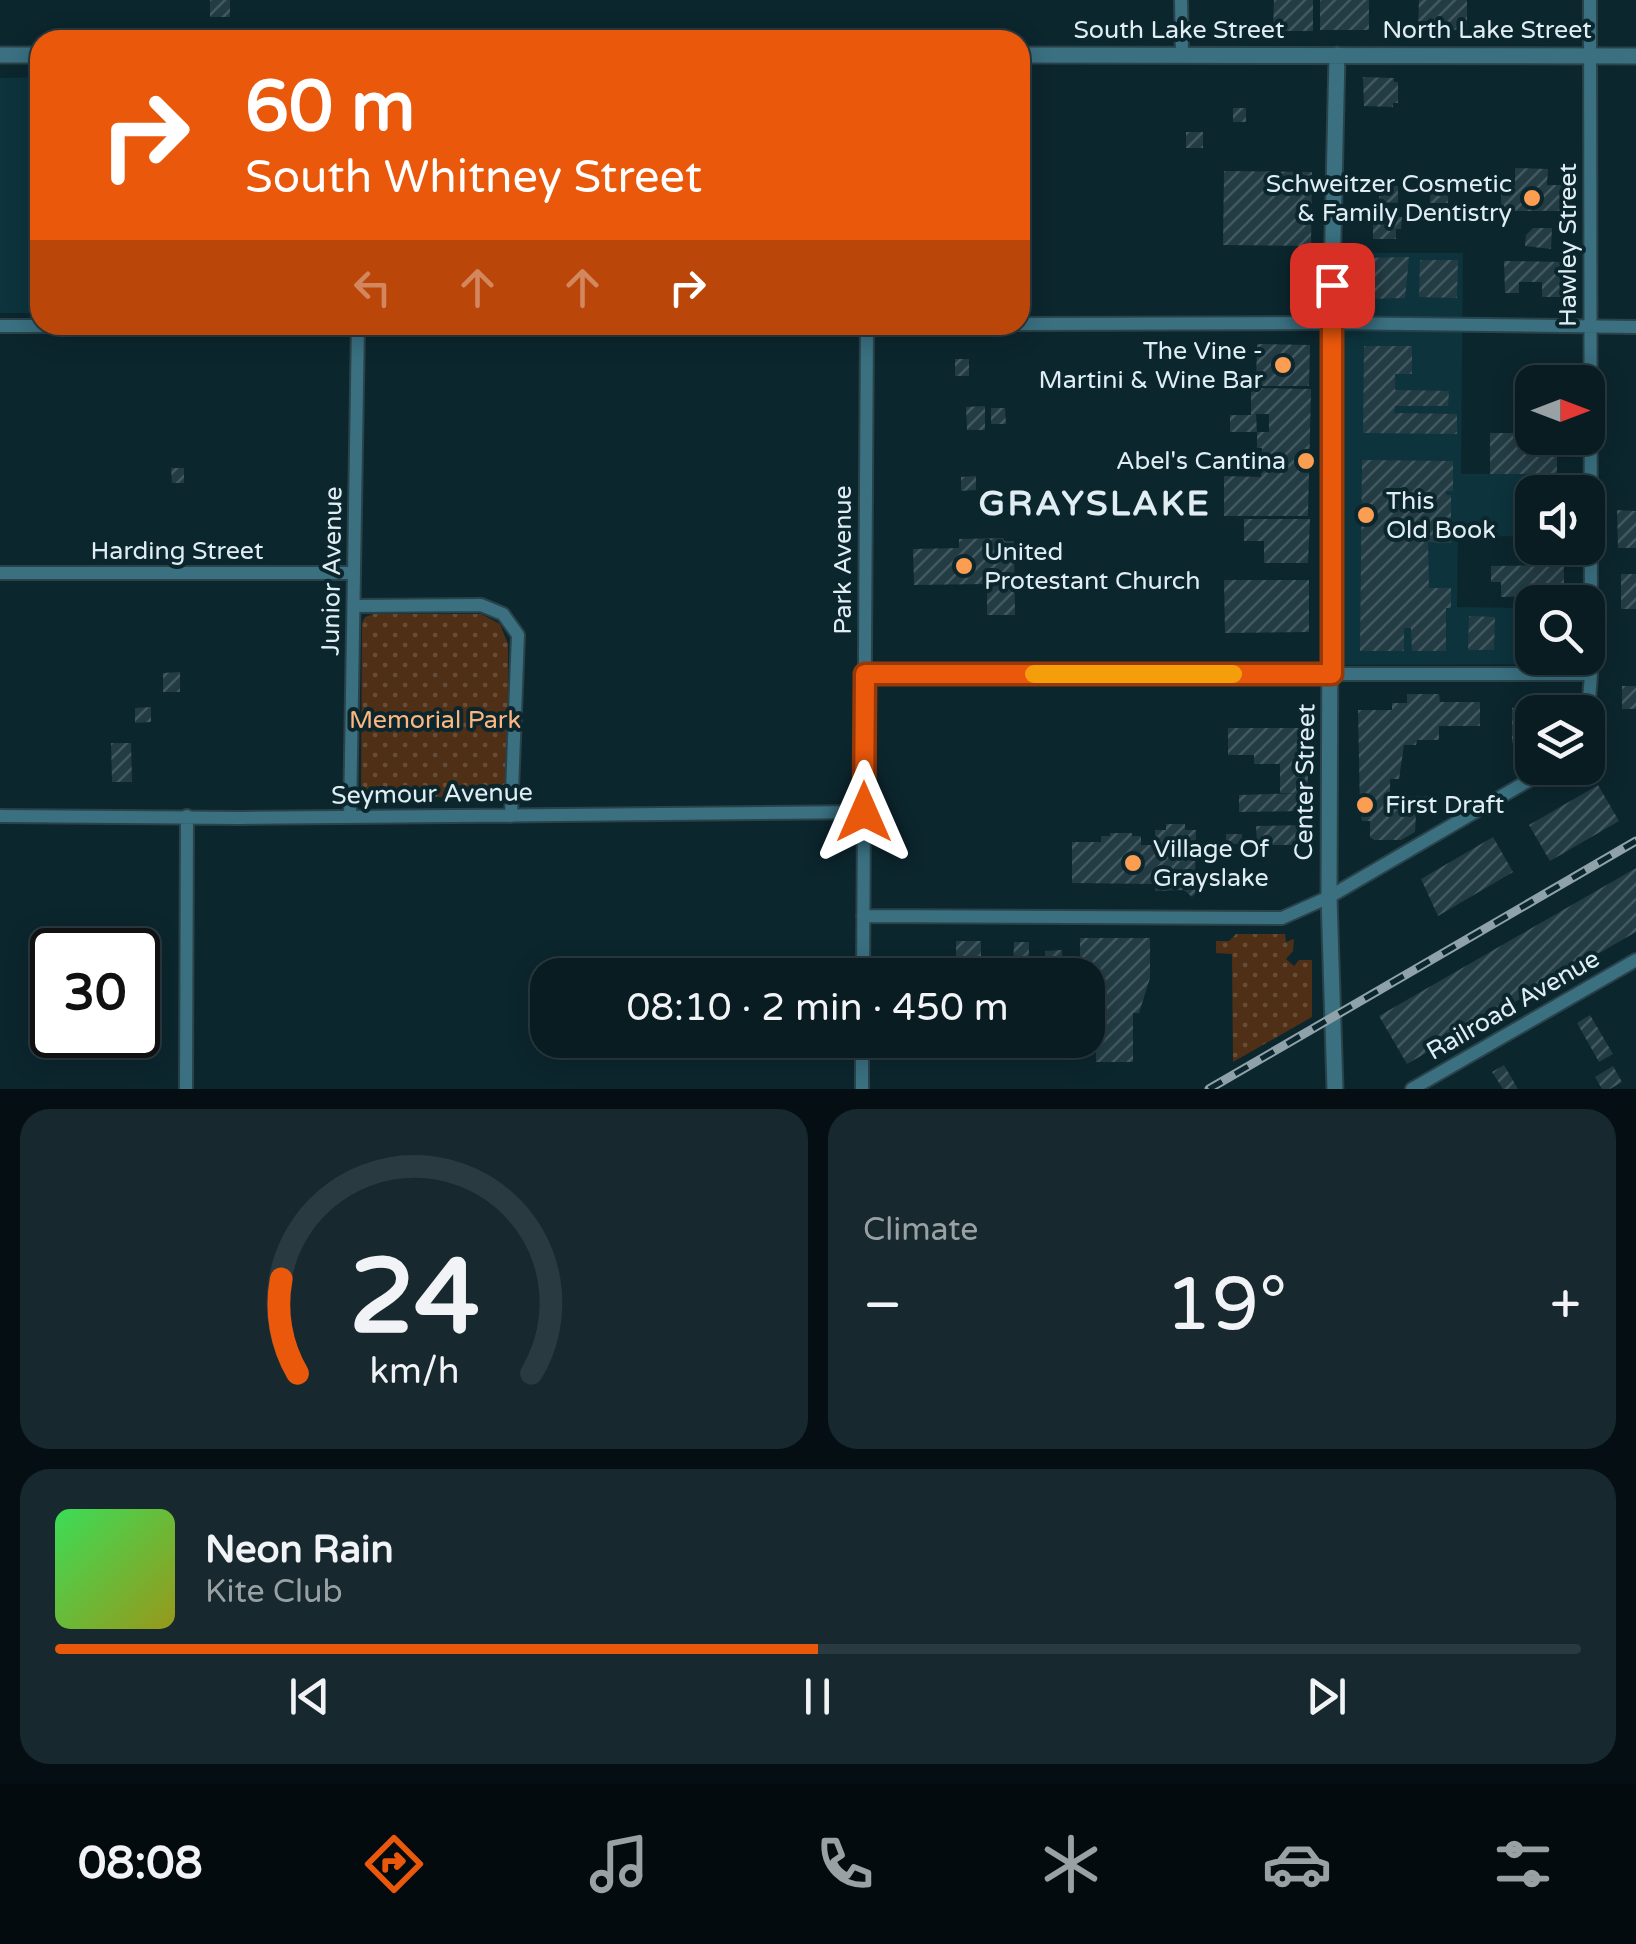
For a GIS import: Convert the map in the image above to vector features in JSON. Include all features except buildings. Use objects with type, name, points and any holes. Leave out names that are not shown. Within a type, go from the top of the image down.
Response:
[{"type":"street","points":[[1181,0],[1182,55]]},
{"type":"street","name":"Hawley Street","points":[[1590,0],[1591,585]]},
{"type":"street","points":[[0,55],[30,55]]},
{"type":"street","name":"South Lake Street","points":[[1030,55],[1337,55]]},
{"type":"street","name":"North Lake Street","points":[[1337,55],[1636,56]]},
{"type":"street","name":"Center Street","points":[[1335,1089],[1329,896],[1337,55]]},
{"type":"street","points":[[1030,324],[1636,328]]},
{"type":"street","points":[[0,326],[30,326]]},
{"type":"street","name":"Junior Avenue","points":[[350,817],[358,335]]},
{"type":"street","name":"Park Avenue","points":[[862,958],[867,335]]},
{"type":"street","name":"Harding Street","points":[[0,574],[354,573]]},
{"type":"street","points":[[354,606],[481,604],[503,614],[518,635],[511,816]]},
{"type":"street","points":[[865,674],[1515,674]]},
{"type":"street","points":[[863,916],[1282,918],[1329,896],[1521,785]]},
{"type":"street","name":"Seymour Avenue","points":[[0,816],[864,812]]},
{"type":"street","points":[[186,1089],[187,816]]},
{"type":"street","name":"Railroad Avenue","points":[[1412,1089],[1636,960]]},
{"type":"street","points":[[862,1058],[862,1089]]},
{"type":"shaded area","points":[[30,77],[30,313],[0,313],[0,78]]},
{"type":"shaded area","points":[[1358,253],[1463,253],[1461,474],[1575,474],[1515,475],[1515,536],[1458,537],[1457,607],[1515,608],[1515,664],[1342,665],[1344,281]]},
{"type":"green space","name":"Memorial Park","points":[[374,614],[481,614],[500,624],[508,644],[508,797],[361,797],[362,623]]},
{"type":"green space","points":[[1236,934],[1285,934],[1286,942],[1294,939],[1293,951],[1286,959],[1294,966],[1299,960],[1312,960],[1312,1017],[1233,1062],[1232,954],[1216,953],[1216,941],[1229,941]]},
{"type":"railway","points":[[1209,1089],[1636,841]]},
{"type":"slow traffic","points":[[1034,674],[1233,674]]},
{"type":"place","name":"Schweitzer Cosmetic & Family Dentistry","points":[[1532,198]]},
{"type":"place","name":"The Vine - Martini & Wine Bar","points":[[1283,365]]},
{"type":"place","name":"Abel's Cantina","points":[[1306,461]]},
{"type":"place","name":"This Old Book","points":[[1366,515]]},
{"type":"place","name":"United Protestant Church","points":[[964,566]]},
{"type":"place","name":"First Draft","points":[[1365,805]]},
{"type":"place","name":"Village Of Grayslake","points":[[1133,863]]},
{"type":"district","name":"GRAYSLAKE","points":[[1095,504]]},
{"type":"route","points":[[864,812],[865,674],[1332,674],[1332,285]]}]
